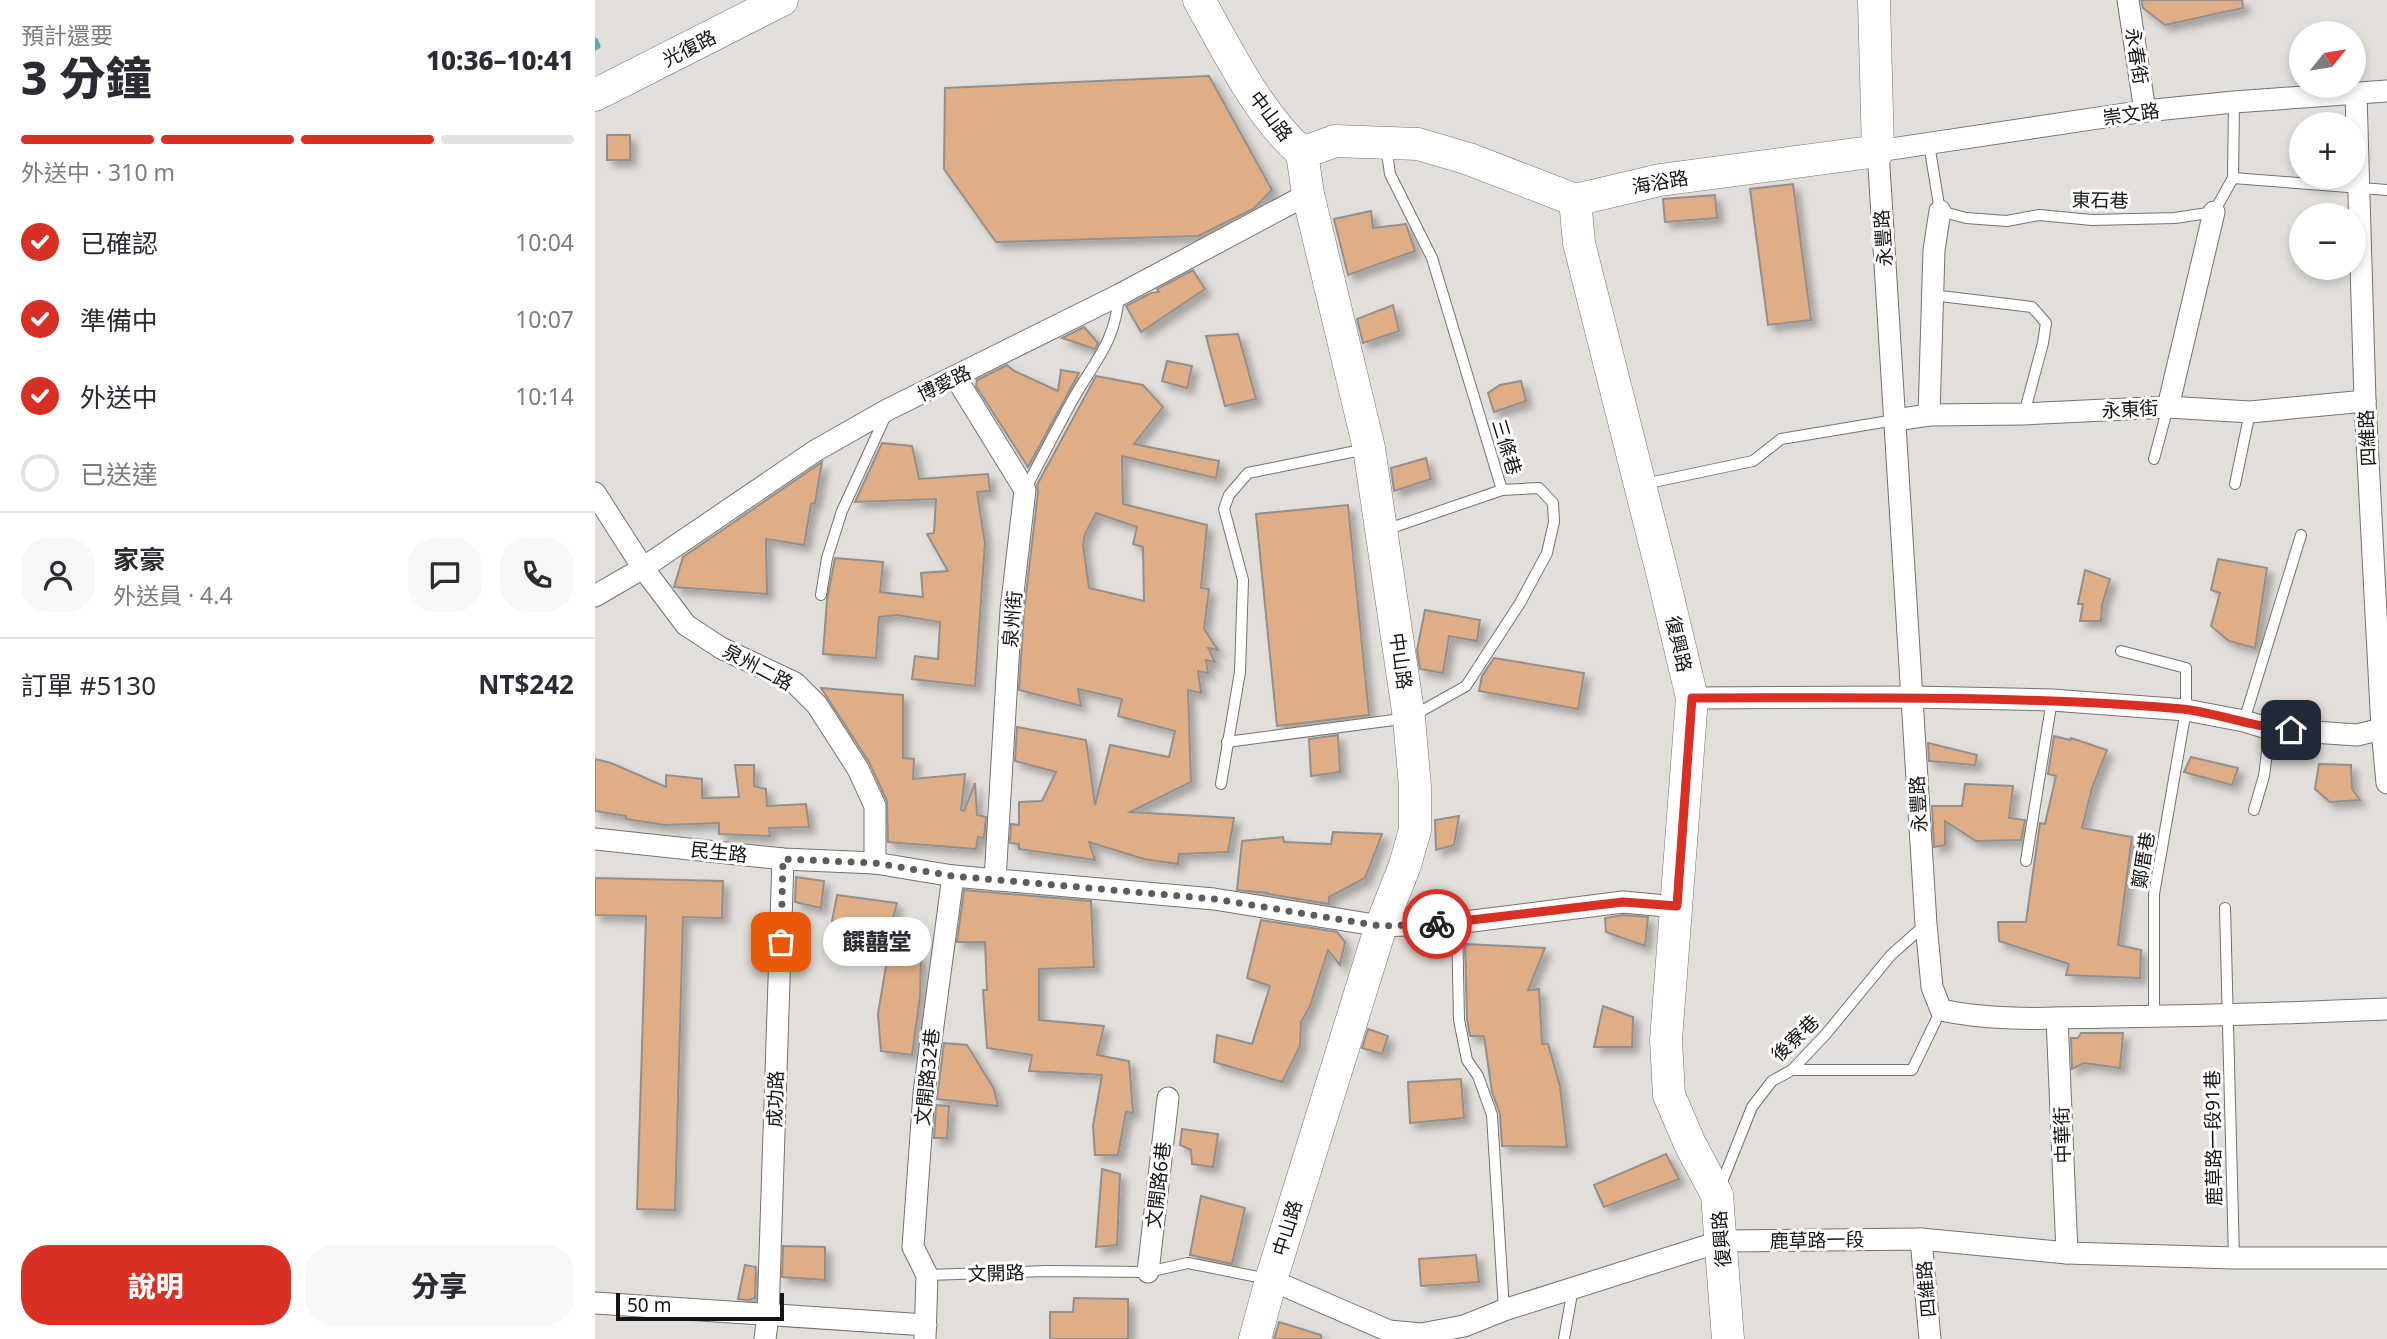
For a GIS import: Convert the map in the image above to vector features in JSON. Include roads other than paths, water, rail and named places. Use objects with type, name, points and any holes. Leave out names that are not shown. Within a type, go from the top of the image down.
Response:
[{"type":"street","name":"光復路","points":[[595,95],[782,0]]},
{"type":"street","name":"中山路","points":[[1199,0],[1245,81],[1288,140],[1302,153],[1308,194],[1369,448],[1409,718],[1415,787],[1415,830],[1405,865],[1381,926],[1255,1339]]},
{"type":"street","points":[[1874,0],[1878,151]]},
{"type":"street","name":"永春街","points":[[2128,0],[2145,111]]},
{"type":"street","name":"崇文路","points":[[2366,93],[2387,91]]},
{"type":"street","name":"崇文路","points":[[1878,151],[2145,111],[2295,98]]},
{"type":"street","points":[[1302,153],[1335,141],[1418,144],[1469,159],[1575,200]]},
{"type":"street","name":"海浴路","points":[[1575,200],[1660,180],[1878,151]]},
{"type":"street","name":"永豐路","points":[[1878,151],[1926,924],[1932,987],[1941,1010]]},
{"type":"street","name":"四維路","points":[[2357,189],[2365,401],[2387,783]]},
{"type":"street","name":"博愛路","points":[[595,596],[643,568],[815,451],[889,409],[1119,295],[1308,194]]},
{"type":"street","name":"復興路","points":[[1575,200],[1579,243],[1692,698],[1666,1040],[1669,1095],[1690,1144],[1717,1195],[1728,1339]]},
{"type":"street","points":[[1929,415],[1934,250],[1940,211]]},
{"type":"street","points":[[2168,407],[2214,212]]},
{"type":"street","points":[[956,377],[1025,490]]},
{"type":"street","name":"永東街","points":[[1895,420],[1929,415],[2024,414],[2168,407],[2250,412],[2365,401]]},
{"type":"street","name":"泉州街","points":[[995,880],[1011,610],[1025,490]]},
{"type":"street","name":"泉州二路","points":[[595,493],[643,568],[686,625],[721,648],[795,683],[817,705],[858,769],[874,806],[875,863]]},
{"type":"street","points":[[1692,698],[1912,697],[2052,700],[2186,710],[2270,729],[2357,735],[2384,726]]},
{"type":"street","name":"民生路","points":[[595,839],[783,859],[875,863],[953,876],[1214,899],[1381,926],[1457,923],[1623,902],[1677,906]]},
{"type":"street","name":"成功路","points":[[765,1339],[768,1316],[783,859]]},
{"type":"street","name":"文開路32巷","points":[[927,1275],[913,1247],[924,1093],[953,876]]},
{"type":"street","points":[[1941,1010],[1969,1016],[2057,1018],[2228,1016],[2387,1009]]},
{"type":"street","name":"中華街","points":[[2057,1018],[2067,1253]]},
{"type":"street","name":"文開路6巷","points":[[1148,1272],[1168,1098]]},
{"type":"street","name":"四維路","points":[[1921,1239],[1930,1339]]},
{"type":"street","name":"鹿草路一段","points":[[1271,1280],[1389,1331],[1421,1337],[1464,1326],[1504,1310],[1721,1241],[1921,1239],[2067,1253],[2234,1258],[2387,1258]]},
{"type":"street","points":[[595,1303],[768,1316],[925,1332],[927,1275]]},
{"type":"lane","points":[[2214,212],[2233,178],[2234,102]]},
{"type":"lane","name":"三條巷","points":[[1385,143],[1390,174],[1432,258],[1502,490],[1539,488],[1553,503],[1554,522],[1547,553],[1520,603],[1466,686],[1409,718]]},
{"type":"lane","points":[[1929,144],[1940,211]]},
{"type":"lane","points":[[2233,178],[2289,182]]},
{"type":"lane","points":[[2366,188],[2387,190]]},
{"type":"lane","name":"東石巷","points":[[1940,211],[1966,218],[2007,221],[2039,215],[2092,220],[2175,218],[2214,212]]},
{"type":"lane","points":[[1025,490],[1072,401],[1107,347],[1118,318],[1119,295]]},
{"type":"lane","points":[[1932,295],[2032,307],[2046,323],[2024,414]]},
{"type":"lane","points":[[2154,458],[2168,407]]},
{"type":"lane","points":[[821,596],[827,558],[842,511],[889,409]]},
{"type":"lane","points":[[2235,484],[2250,412]]},
{"type":"lane","points":[[1639,485],[1753,461],[1781,439],[1895,420]]},
{"type":"lane","points":[[1221,784],[1240,672],[1243,580],[1224,509],[1229,495],[1248,473],[1369,448]]},
{"type":"lane","points":[[1382,531],[1502,490]]},
{"type":"lane","points":[[2244,721],[2301,534]]},
{"type":"lane","name":"鄭厝巷","points":[[2121,651],[2186,668],[2186,710],[2154,894],[2154,1017]]},
{"type":"lane","points":[[2026,861],[2052,700]]},
{"type":"lane","points":[[1227,742],[1409,718]]},
{"type":"lane","points":[[2254,810],[2264,776],[2270,729]]},
{"type":"lane","name":"鹿草路一段91巷","points":[[2225,908],[2234,1258]]},
{"type":"lane","points":[[1457,923],[1458,1013],[1462,1036],[1467,1060],[1478,1076],[1492,1115],[1504,1310]]},
{"type":"lane","name":"後寮巷","points":[[1717,1195],[1752,1107],[1772,1081],[1792,1070],[1855,1001],[1891,955],[1926,924]]},
{"type":"lane","points":[[1792,1070],[1912,1070],[1941,1010]]},
{"type":"lane","name":"文開路","points":[[927,1275],[1047,1271],[1148,1272],[1188,1263],[1271,1280]]},
{"type":"lane","points":[[1564,1339],[1573,1288]]},
{"type":"waterway","points":[[595,41],[595,47]]},
{"type":"place","name":"饌囍堂","points":[[781,942]]}]
